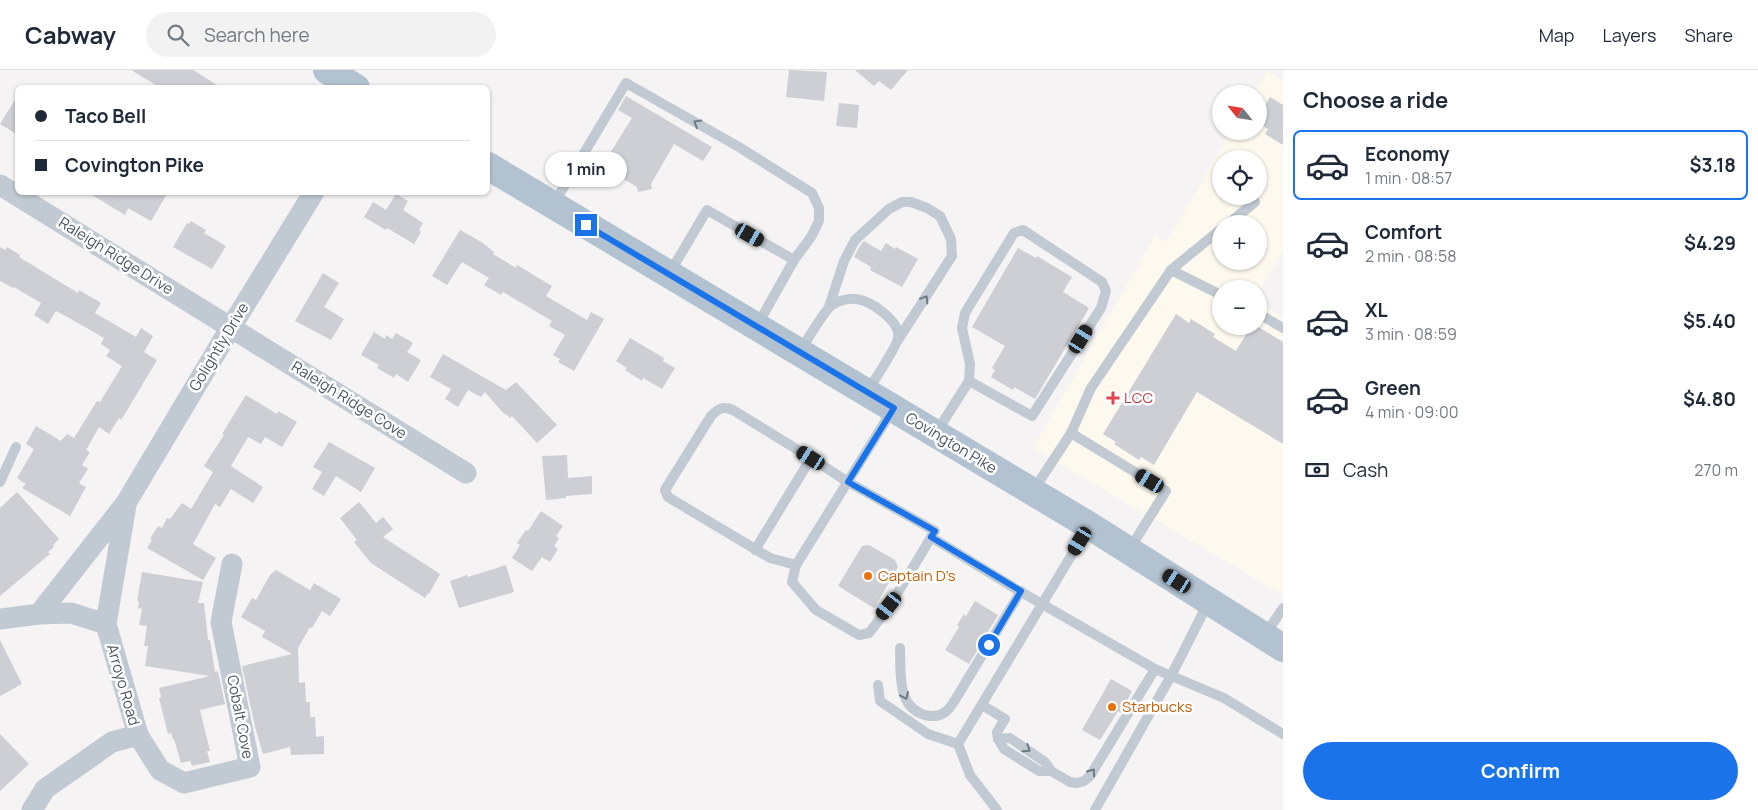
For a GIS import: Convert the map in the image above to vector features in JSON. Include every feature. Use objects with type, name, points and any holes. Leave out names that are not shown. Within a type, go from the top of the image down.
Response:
[{"type":"main road","points":[[327,70],[351,85]]},
{"type":"main road","name":"Covington Pike","points":[[490,167],[1090,526],[1274,642]]},
{"type":"street","name":"Raleigh Ridge Drive","points":[[0,184],[15,193]]},
{"type":"street","name":"Raleigh Ridge Drive","points":[[18,195],[231,327]]},
{"type":"street","name":"Golightly Drive","points":[[126,502],[312,195]]},
{"type":"street","name":"Raleigh Ridge Cove","points":[[231,327],[466,473]]},
{"type":"street","points":[[39,614],[126,502]]},
{"type":"street","name":"Arroyo Road","points":[[32,810],[46,789],[112,742],[138,735],[106,624],[126,502]]},
{"type":"street","name":"Cobalt Cove","points":[[138,735],[160,770],[184,782],[250,767],[221,622],[232,564]]},
{"type":"street","points":[[0,619],[39,614],[71,613],[106,624]]},
{"type":"lane","points":[[553,206],[626,83],[739,147],[812,193],[819,208],[819,221],[811,237],[794,260],[757,327]]},
{"type":"lane","points":[[799,352],[830,307],[844,261],[855,240],[889,209],[902,202],[911,202],[927,208],[940,216],[951,239],[952,256],[867,392]]},
{"type":"lane","points":[[1239,215],[1251,205]]},
{"type":"lane","points":[[669,274],[707,210],[794,260]]},
{"type":"lane","points":[[936,434],[969,381],[970,364],[962,328],[965,313],[1014,233],[1023,230],[1102,282],[1106,291],[1101,308],[1032,416],[969,381]]},
{"type":"lane","points":[[1033,492],[1070,433],[1092,388],[1171,270],[1212,236]]},
{"type":"lane","points":[[1171,270],[1212,290]]},
{"type":"lane","points":[[830,307],[841,300],[857,299],[870,304],[891,319],[898,329],[898,340]]},
{"type":"lane","points":[[1267,319],[1283,328]]},
{"type":"lane","points":[[796,565],[770,558],[755,550],[668,496],[665,490],[711,416],[719,408],[734,410],[848,482],[935,531],[889,606],[869,633],[859,635],[816,610],[792,582],[796,565],[848,482],[894,408]]},
{"type":"lane","points":[[1070,433],[1166,491],[1129,550]]},
{"type":"lane","points":[[0,482],[16,447]]},
{"type":"lane","points":[[755,550],[811,458]]},
{"type":"lane","points":[[958,744],[1090,526]]},
{"type":"lane","points":[[931,537],[1155,669],[1224,698],[1283,734]]},
{"type":"lane","points":[[900,648],[901,684],[906,700],[914,709],[923,714],[935,716],[944,714],[955,700],[1021,591]]},
{"type":"lane","points":[[1095,810],[1171,676],[1209,601]]},
{"type":"lane","points":[[1274,642],[1283,608]]},
{"type":"lane","points":[[982,705],[1005,719],[997,732],[998,739],[1004,749],[1039,771],[1051,771],[1070,782],[1077,783],[1084,781],[1090,776],[1155,669]]},
{"type":"lane","points":[[878,685],[880,701],[928,734],[958,744]]},
{"type":"lane","points":[[958,744],[970,776],[997,810]]},
{"type":"shaded area","points":[[1267,71],[1283,81],[1283,250],[1266,280],[1212,280],[1212,335],[1267,335],[1267,307],[1283,317],[1283,595],[1033,448],[1155,236],[1167,242],[1212,164],[1212,205],[1267,205],[1267,150],[1220,150],[1226,140],[1268,140],[1268,85],[1258,85]]},
{"type":"building","points":[[131,70],[193,70],[217,85],[156,85]]},
{"type":"building","points":[[789,70],[827,72],[824,101],[786,97]]},
{"type":"building","points":[[855,70],[908,70],[891,90],[879,81],[874,86]]},
{"type":"building","points":[[626,96],[712,147],[703,161],[674,144],[651,184],[652,189],[638,192],[637,187],[602,166],[632,118],[618,110]]},
{"type":"building","points":[[1270,97],[1283,105],[1283,145],[1268,136],[1268,100]]},
{"type":"building","points":[[15,100],[15,133],[0,124]]},
{"type":"building","points":[[839,103],[859,105],[857,128],[836,126]]},
{"type":"building","points":[[92,195],[166,195],[151,221],[128,208],[125,215]]},
{"type":"building","points":[[395,195],[408,201],[403,210],[423,223],[419,230],[421,232],[414,244],[364,217],[373,202],[386,210]]},
{"type":"building","points":[[191,221],[206,230],[204,233],[226,246],[212,269],[173,247],[187,223],[189,224]]},
{"type":"building","points":[[460,230],[483,243],[494,252],[493,254],[516,268],[517,265],[552,286],[546,296],[587,320],[591,312],[604,319],[574,371],[558,362],[560,359],[553,355],[565,335],[549,326],[552,321],[503,292],[501,295],[484,285],[489,278],[462,262],[447,285],[432,276]]},
{"type":"building","points":[[864,241],[881,251],[886,243],[918,259],[902,287],[870,270],[871,267],[854,257]]},
{"type":"building","points":[[0,247],[5,250],[7,247],[20,255],[19,257],[78,293],[79,290],[101,303],[95,313],[136,337],[141,328],[153,336],[144,352],[157,360],[121,420],[119,418],[109,434],[99,427],[86,450],[90,452],[82,465],[88,469],[79,483],[86,487],[70,516],[22,488],[26,484],[17,478],[34,449],[26,444],[36,426],[61,441],[67,434],[74,438],[97,401],[100,402],[122,366],[106,356],[110,350],[101,344],[104,338],[56,311],[48,324],[34,315],[41,303],[0,281]]},
{"type":"building","points":[[1018,248],[1036,258],[1037,256],[1072,277],[1063,292],[1089,308],[1035,399],[1014,387],[1013,390],[991,377],[995,370],[992,368],[1005,346],[972,327]]},
{"type":"building","points":[[323,273],[339,283],[324,307],[344,319],[331,340],[295,321]]},
{"type":"building","points":[[1176,314],[1189,323],[1191,319],[1212,332],[1212,335],[1214,335],[1213,337],[1236,351],[1246,335],[1267,335],[1267,332],[1283,342],[1283,444],[1197,392],[1154,465],[1141,457],[1139,460],[1114,444],[1116,442],[1103,434]]},
{"type":"building","points":[[374,332],[385,339],[386,335],[392,339],[396,333],[413,343],[407,352],[421,360],[408,382],[396,374],[394,378],[377,368],[379,365],[361,355]]},
{"type":"building","points":[[630,338],[664,358],[663,361],[675,368],[662,389],[643,378],[642,381],[625,370],[627,368],[616,361]]},
{"type":"building","points":[[443,354],[506,390],[516,382],[557,425],[537,443],[512,416],[510,418],[505,415],[485,392],[481,397],[468,390],[458,407],[445,399],[451,389],[430,377]]},
{"type":"building","points":[[246,395],[277,414],[278,411],[297,422],[282,447],[265,437],[261,444],[248,437],[231,466],[263,487],[253,503],[231,489],[220,507],[215,504],[193,544],[216,558],[203,580],[147,548],[158,526],[162,528],[167,518],[170,519],[182,503],[191,509],[213,472],[204,466]]},
{"type":"building","points":[[329,442],[375,468],[361,492],[336,476],[324,496],[312,489],[322,472],[313,467]]},
{"type":"building","points":[[567,455],[568,478],[592,476],[592,494],[546,500],[542,456]]},
{"type":"building","points":[[17,492],[59,539],[48,552],[50,554],[0,596],[0,508]]},
{"type":"building","points":[[359,502],[376,523],[383,517],[393,529],[383,537],[440,574],[425,598],[371,563],[354,542],[357,540],[340,518]]},
{"type":"building","points":[[541,511],[563,526],[556,536],[559,538],[554,546],[558,549],[550,562],[542,557],[532,571],[512,558],[520,545],[517,543],[526,530],[528,531]]},
{"type":"building","name":"Captain D's","points":[[869,545],[895,560],[898,567],[874,608],[838,586],[862,546]]},
{"type":"building","points":[[506,565],[514,592],[459,608],[450,581]]},
{"type":"building","points":[[276,570],[310,590],[314,583],[341,599],[330,616],[322,611],[298,648],[299,683],[305,682],[306,702],[310,702],[310,717],[315,717],[316,737],[324,736],[324,754],[291,755],[290,747],[263,754],[255,727],[242,666],[292,654],[262,637],[265,631],[241,617],[252,598],[256,600],[270,575]]},
{"type":"building","points":[[142,572],[203,582],[198,603],[204,603],[208,640],[210,640],[215,672],[218,671],[225,704],[200,710],[210,751],[207,751],[210,762],[192,766],[190,761],[181,763],[174,739],[171,733],[168,734],[159,698],[161,697],[159,688],[210,676],[145,666],[148,646],[144,646],[147,626],[139,625],[142,609],[138,608],[139,601],[137,601]]},
{"type":"building","points":[[975,601],[998,615],[969,664],[945,650],[959,627],[957,625],[964,614],[966,616]]},
{"type":"building","points":[[0,640],[22,684],[0,696]]},
{"type":"building","name":"Starbucks","points":[[1111,679],[1132,691],[1121,713],[1118,711],[1100,740],[1082,730]]},
{"type":"building","points":[[0,734],[29,764],[0,791]]},
{"type":"place","name":"LCC","points":[[1113,398]]},
{"type":"place","name":"Captain D's","points":[[868,576]]},
{"type":"place","name":"Starbucks","points":[[1112,707]]},
{"type":"route","points":[[586,225],[894,408],[848,482],[935,531],[931,537],[1021,591],[989,645]]}]
